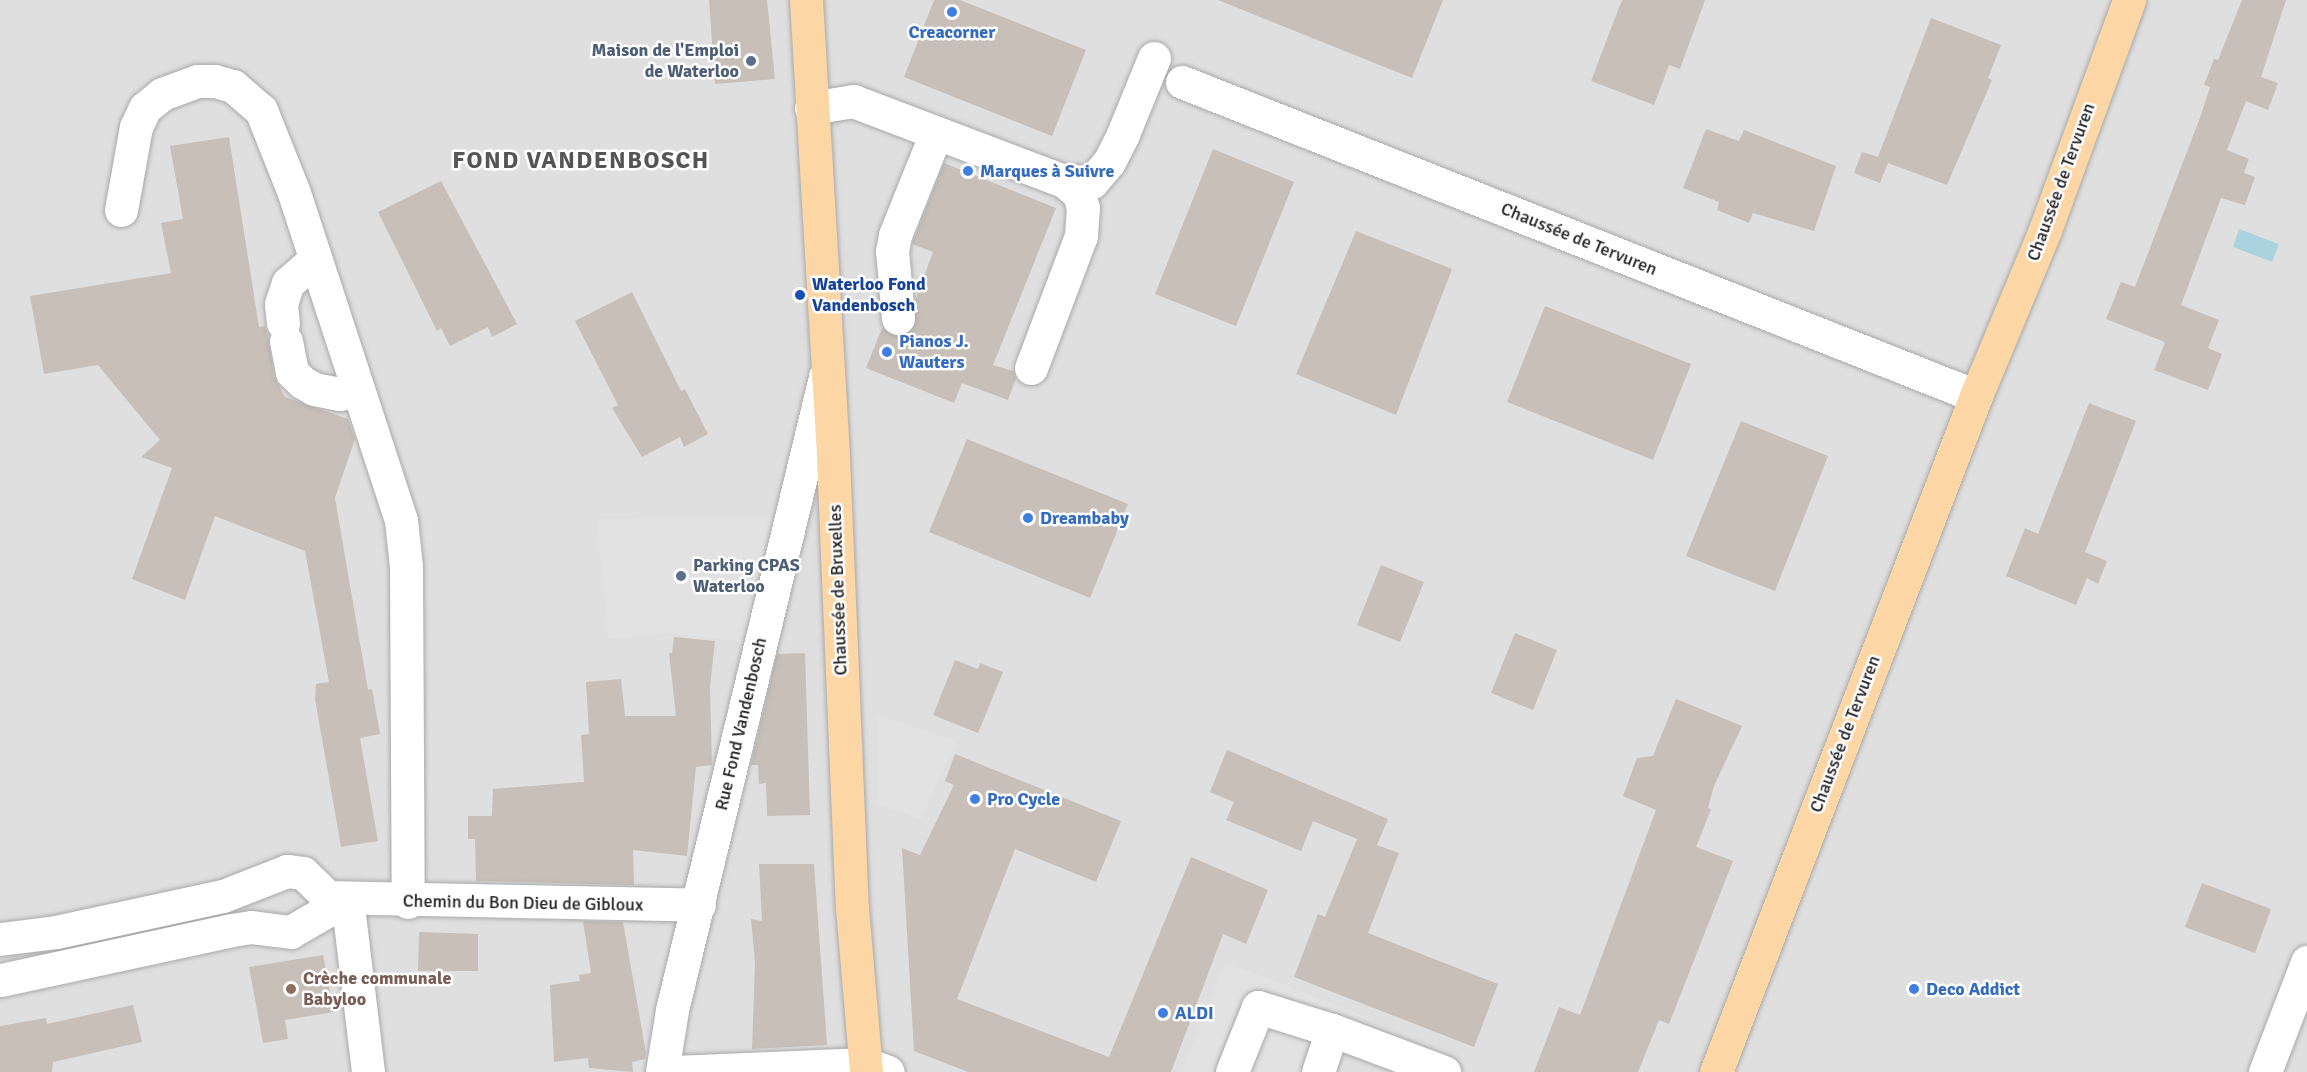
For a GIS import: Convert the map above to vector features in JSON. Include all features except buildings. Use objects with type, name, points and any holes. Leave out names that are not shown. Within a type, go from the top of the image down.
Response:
[{"type":"main road","name":"Chaussée de Bruxelles","points":[[806,0],[825,377],[833,458],[852,908],[873,1069]]},
{"type":"main road","name":"Chaussée de Tervuren","points":[[1716,1072],[1976,396],[2045,230],[2129,0]]},
{"type":"street","points":[[811,108],[853,102],[1064,181],[1092,182],[1108,162],[1154,58]]},
{"type":"street","points":[[120,210],[136,127],[145,108],[177,88],[215,81],[233,86],[261,110],[294,193],[314,260],[395,494],[406,567],[408,902]]},
{"type":"street","name":"Chaussée de Tervuren","points":[[1182,82],[1976,396]]},
{"type":"street","points":[[898,318],[892,251],[936,133]]},
{"type":"street","points":[[1031,368],[1080,236],[1083,208],[1079,194],[1064,181]]},
{"type":"street","points":[[314,260],[288,283],[281,304],[292,372],[314,389],[340,394],[358,390]]},
{"type":"street","name":"Rue Fond Vandenbosch","points":[[662,1072],[672,1010],[699,905],[787,524],[825,377]]},
{"type":"street","points":[[0,939],[56,932],[223,896],[287,871],[303,873],[338,898],[368,1072]]},
{"type":"street","points":[[0,980],[232,930],[251,927],[291,932],[325,912],[338,898]]},
{"type":"street","name":"Chemin du Bon Dieu de Gibloux","points":[[338,898],[408,902],[699,905]]},
{"type":"street","points":[[2265,1072],[2307,962]]},
{"type":"street","points":[[1232,1072],[1258,1007],[1332,1030],[1444,1072]]},
{"type":"street","points":[[1318,1072],[1332,1030]]},
{"type":"street","points":[[674,1072],[873,1069]]},
{"type":"shaded area","points":[[0,0],[2307,0],[2307,1072],[0,1072]]},
{"type":"shaded area","name":"Parking CPAS Waterloo","points":[[776,515],[744,642],[669,633],[608,639],[596,519]]},
{"type":"shaded area","points":[[877,715],[957,741],[921,819],[877,805]]},
{"type":"shaded area","points":[[1226,962],[1364,1016],[1342,1072],[1182,1072]]},
{"type":"water","points":[[2239,229],[2279,244],[2272,262],[2233,247]]},
{"type":"place","name":"Creacorner","points":[[952,12]]},
{"type":"place","name":"Maison de l'Emploi de Waterloo","points":[[751,61]]},
{"type":"place","name":"Marques à Suivre","points":[[968,171]]},
{"type":"place","name":"Waterloo Fond Vandenbosch","points":[[800,295]]},
{"type":"place","name":"Pianos J. Wauters","points":[[887,352]]},
{"type":"place","name":"Dreambaby","points":[[1028,518]]},
{"type":"place","name":"Parking CPAS Waterloo","points":[[681,576]]},
{"type":"place","name":"Pro Cycle","points":[[975,799]]},
{"type":"place","name":"Crèche communale Babyloo","points":[[291,989]]},
{"type":"place","name":"Deco Addict","points":[[1914,989]]},
{"type":"place","name":"ALDI","points":[[1163,1013]]},
{"type":"district","name":"FOND VANDENBOSCH","points":[[581,161]]}]
